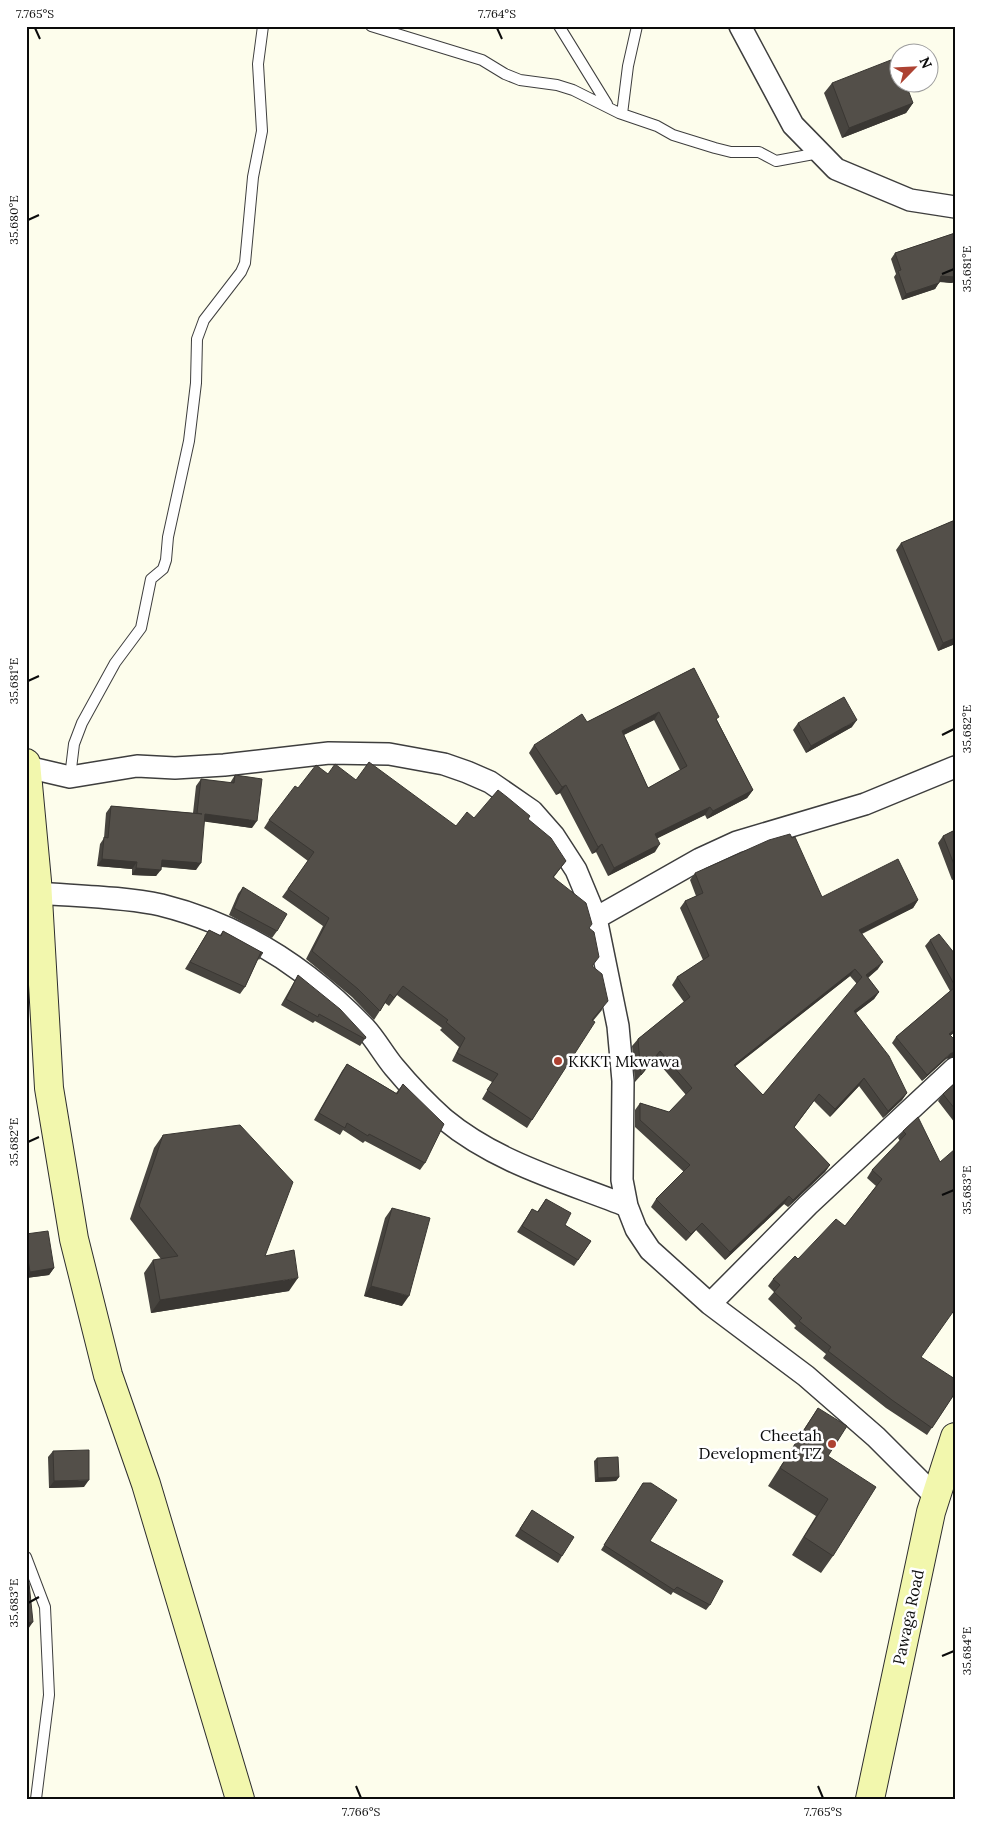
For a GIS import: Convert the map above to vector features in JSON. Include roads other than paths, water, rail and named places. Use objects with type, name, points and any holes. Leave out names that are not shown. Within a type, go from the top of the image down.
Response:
[{"type":"street","points":[[740,26],[793,125],[836,169],[910,200],[955,207]]},
{"type":"street","points":[[27,766],[70,777],[137,766],[175,768],[224,765],[329,753],[389,754],[444,764],[490,782],[532,812],[554,836],[576,870],[596,918],[618,1026],[623,1081],[622,1180],[627,1206],[636,1230],[650,1250],[710,1304],[806,1376],[876,1437],[936,1497]]},
{"type":"street","points":[[26,763],[38,893],[49,1088],[74,1239],[108,1375],[146,1484],[240,1799]]},
{"type":"street","points":[[596,918],[700,859],[737,842],[865,804],[955,767]]},
{"type":"street","points":[[38,893],[160,905],[213,921],[273,951],[321,985],[367,1029],[395,1068],[444,1119],[488,1150],[547,1176],[627,1206]]},
{"type":"street","points":[[710,1304],[808,1205],[955,1068]]},
{"type":"street","name":"Pawaga Road","points":[[870,1799],[882,1734],[936,1497],[955,1436]]},
{"type":"lane","points":[[70,777],[74,744],[82,723],[115,663],[141,628],[151,578],[163,568],[166,560],[168,537],[190,433],[196,383],[197,339],[204,320],[241,272],[245,263],[253,178],[262,132],[258,64],[263,26]]},
{"type":"lane","points":[[371,26],[482,60],[505,74],[520,80],[557,85],[573,90],[622,114],[657,126],[673,135],[731,152],[758,152],[776,160],[820,152]]},
{"type":"lane","points":[[559,26],[608,107]]},
{"type":"lane","points":[[622,114],[628,66],[637,26]]},
{"type":"lane","points":[[26,1557],[45,1607],[48,1685],[36,1799]]},
{"type":"place","name":"KKKT Mkwawa","points":[[558,1061]]},
{"type":"place","name":"Cheetah Development TZ","points":[[832,1444]]}]
